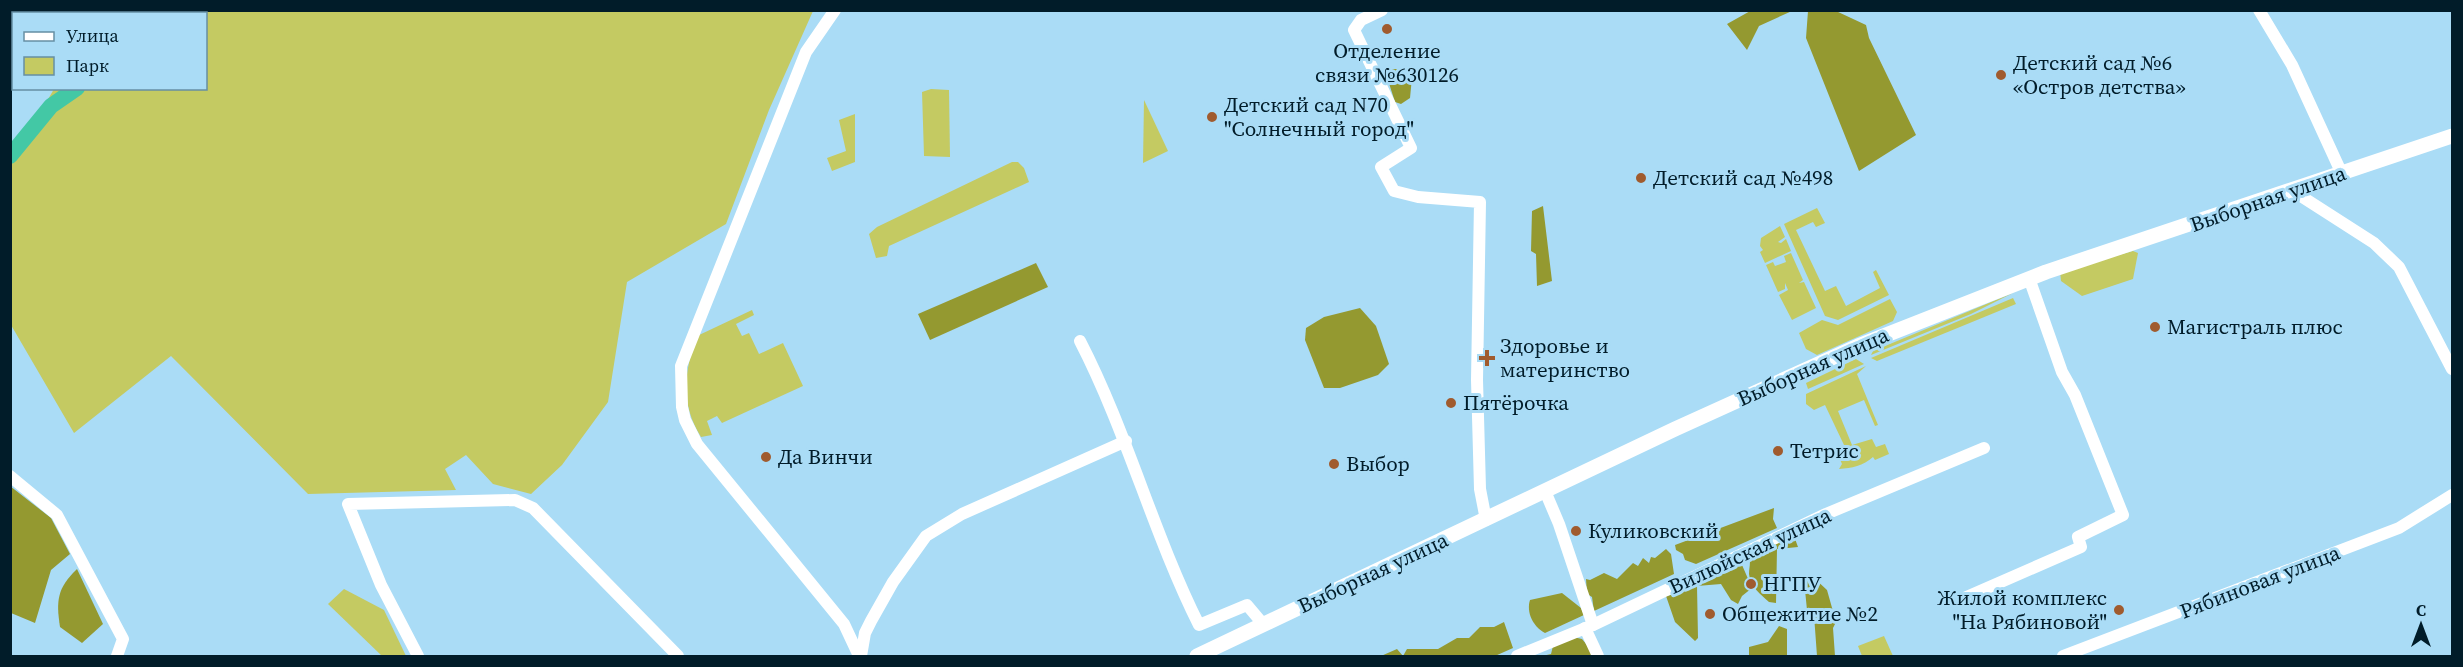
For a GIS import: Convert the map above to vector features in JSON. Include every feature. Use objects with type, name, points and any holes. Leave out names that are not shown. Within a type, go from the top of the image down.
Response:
[{"type":"main road","name":"Выборная улица","points":[[1197,657],[1800,370],[2029,278],[2452,136]]},
{"type":"street","points":[[835,10],[806,52],[696,325],[681,366],[680,381],[685,420],[698,444],[844,624],[860,657]]},
{"type":"street","points":[[1382,10],[1361,20],[1354,30],[1411,148],[1381,167],[1394,191],[1418,197],[1480,202],[1477,380],[1480,489],[1486,520]]},
{"type":"street","points":[[2259,10],[2292,65],[2342,174]]},
{"type":"street","points":[[2293,191],[2374,243],[2399,267],[2452,369]]},
{"type":"street","points":[[1962,599],[2081,547],[2078,537],[2123,515],[2075,395],[2062,372],[2029,278]]},
{"type":"street","points":[[1080,341],[1126,441],[1148,504],[1199,625],[1247,605],[1263,624]]},
{"type":"street","points":[[860,657],[865,633],[871,621],[893,582],[926,536],[962,514],[1126,441]]},
{"type":"street","name":"Вилюйская улица","points":[[1516,657],[1589,627],[1826,514],[1984,448]]},
{"type":"street","points":[[10,476],[57,515],[76,547],[123,639],[117,657]]},
{"type":"street","points":[[1545,491],[1559,524],[1598,657]]},
{"type":"street","name":"Рябиновая улица","points":[[2068,656],[2398,528],[2452,495]]},
{"type":"street","points":[[418,657],[381,585],[348,504],[515,500],[533,508],[678,657]]},
{"type":"green space","points":[[85,10],[813,11],[769,110],[726,224],[627,282],[608,402],[562,465],[531,494],[493,484],[466,455],[445,469],[456,490],[308,494],[171,356],[74,433],[11,325],[11,163],[53,90],[207,90],[207,12],[85,12]]},
{"type":"green space","points":[[931,89],[949,90],[950,157],[924,156],[922,92]]},
{"type":"green space","points":[[1144,100],[1168,151],[1143,163]]},
{"type":"green space","points":[[855,114],[855,162],[832,171],[827,158],[846,151],[839,120]]},
{"type":"green space","points":[[1012,162],[1018,162],[1024,168],[1029,182],[889,246],[887,256],[876,258],[869,234],[877,227]]},
{"type":"green space","points":[[1817,208],[1825,223],[1816,227],[1813,222],[1796,230],[1825,291],[1836,286],[1846,306],[1880,288],[1873,272],[1876,270],[1889,295],[1838,320],[1825,316],[1784,224]]},
{"type":"green space","points":[[1780,226],[1785,237],[1778,242],[1781,243],[1786,239],[1791,251],[1765,263],[1760,252],[1763,250],[1760,246],[1761,238]]},
{"type":"green space","points":[[2133,251],[2138,253],[2133,279],[2082,296],[2061,281],[2060,271]]},
{"type":"green space","points":[[1791,253],[1803,280],[1799,283],[1804,282],[1816,308],[1792,320],[1779,295],[1788,290],[1785,283],[1785,289],[1778,292],[1766,265],[1773,262],[1775,266],[1786,262],[1784,256]]},
{"type":"green space","points":[[2013,293],[1971,314],[1871,355],[1873,351]]},
{"type":"green space","points":[[2013,298],[2016,304],[1877,361],[1871,358]]},
{"type":"green space","points":[[1890,299],[1897,312],[1893,321],[1817,355],[1806,349],[1799,333],[1822,320],[1838,325]]},
{"type":"green space","points":[[752,310],[754,315],[736,324],[742,336],[749,333],[759,354],[783,343],[803,386],[722,423],[717,416],[707,421],[712,435],[701,437],[690,412],[686,387],[689,362],[697,336]]},
{"type":"green space","points":[[1856,359],[1864,364],[1808,389],[1806,383]]},
{"type":"green space","points":[[1866,366],[1857,374],[1878,425],[1875,426],[1864,400],[1838,411],[1852,445],[1872,439],[1876,447],[1885,444],[1889,454],[1875,460],[1873,457],[1857,466],[1839,469],[1842,464],[1835,448],[1844,445],[1825,405],[1814,410],[1806,404],[1806,394]]},
{"type":"green space","points":[[344,589],[384,610],[406,656],[382,656],[328,604]]},
{"type":"green space","points":[[1884,636],[1893,656],[1862,656],[1858,646]]},
{"type":"shaded area","points":[[1752,10],[1792,11],[1759,26],[1747,50],[1727,24]]},
{"type":"shaded area","points":[[1808,11],[1836,11],[1866,25],[1869,38],[1916,135],[1859,171],[1806,38]]},
{"type":"shaded area","points":[[1392,69],[1403,69],[1412,77],[1410,98],[1401,104],[1395,102],[1386,74]]},
{"type":"shaded area","points":[[1543,206],[1552,281],[1537,286],[1536,254],[1531,251],[1532,211]]},
{"type":"shaded area","points":[[1036,263],[1048,287],[930,340],[918,314]]},
{"type":"shaded area","points":[[1360,308],[1376,326],[1389,364],[1378,375],[1340,388],[1324,388],[1305,340],[1306,328],[1324,317]]},
{"type":"shaded area","points":[[10,486],[51,518],[70,554],[51,570],[35,623],[11,613]]},
{"type":"shaded area","points":[[1774,508],[1773,519],[1777,528],[1696,564],[1685,560],[1683,554],[1676,550],[1675,545]]},
{"type":"shaded area","points":[[1783,532],[1794,536],[1798,547],[1777,549],[1776,603],[1769,602],[1751,582],[1749,556]]},
{"type":"shaded area","points":[[1666,549],[1671,554],[1674,574],[1594,611],[1592,597],[1587,594],[1586,579],[1590,580],[1604,573],[1617,579],[1633,563],[1638,566],[1643,558],[1649,563],[1651,557],[1655,558]]},
{"type":"shaded area","points":[[1739,558],[1752,588],[1742,596],[1738,604],[1731,600],[1721,584],[1697,586],[1698,638],[1695,641],[1675,622],[1666,596],[1676,594],[1692,581]]},
{"type":"shaded area","points":[[77,569],[103,624],[82,643],[60,627],[58,610],[58,602],[65,582]]},
{"type":"shaded area","points":[[1812,576],[1827,590],[1836,622],[1833,628],[1835,656],[1817,656],[1814,615],[1811,609],[1807,610],[1804,580]]},
{"type":"shaded area","points":[[1562,593],[1581,608],[1584,615],[1545,633],[1532,619],[1529,609],[1530,600]]},
{"type":"shaded area","points":[[1504,622],[1513,648],[1495,656],[1403,656],[1407,649],[1438,649],[1457,638],[1469,638],[1480,627],[1494,627]]},
{"type":"shaded area","points":[[1779,626],[1787,629],[1787,656],[1749,656],[1749,647],[1768,642]]},
{"type":"shaded area","points":[[1573,637],[1582,639],[1596,656],[1542,656],[1551,654],[1553,646]]},
{"type":"shaded area","points":[[1397,649],[1403,656],[1381,656]]},
{"type":"waterway","points":[[10,156],[51,106],[74,90]]},
{"type":"place","name":"Отделение связи №630126","points":[[1387,29]]},
{"type":"place","name":"Детский сад №6 «Остров детства»","points":[[2001,75]]},
{"type":"place","name":"Детский сад N70 \"Солнечный город\"","points":[[1212,117]]},
{"type":"place","name":"Детский сад №498","points":[[1641,178]]},
{"type":"place","name":"Магистраль плюс","points":[[2155,327]]},
{"type":"place","name":"Здоровье и материнство","points":[[1487,358]]},
{"type":"place","name":"Пятёрочка","points":[[1451,403]]},
{"type":"place","name":"Тетрис","points":[[1778,451]]},
{"type":"place","name":"Да Винчи","points":[[766,457]]},
{"type":"place","name":"Выбор","points":[[1334,464]]},
{"type":"place","name":"Куликовский","points":[[1576,531]]},
{"type":"place","name":"НГПУ","points":[[1751,584]]},
{"type":"place","name":"Жилой комплекс \"На Рябиновой\"","points":[[2119,610]]},
{"type":"place","name":"Общежитие №2","points":[[1710,614]]}]
